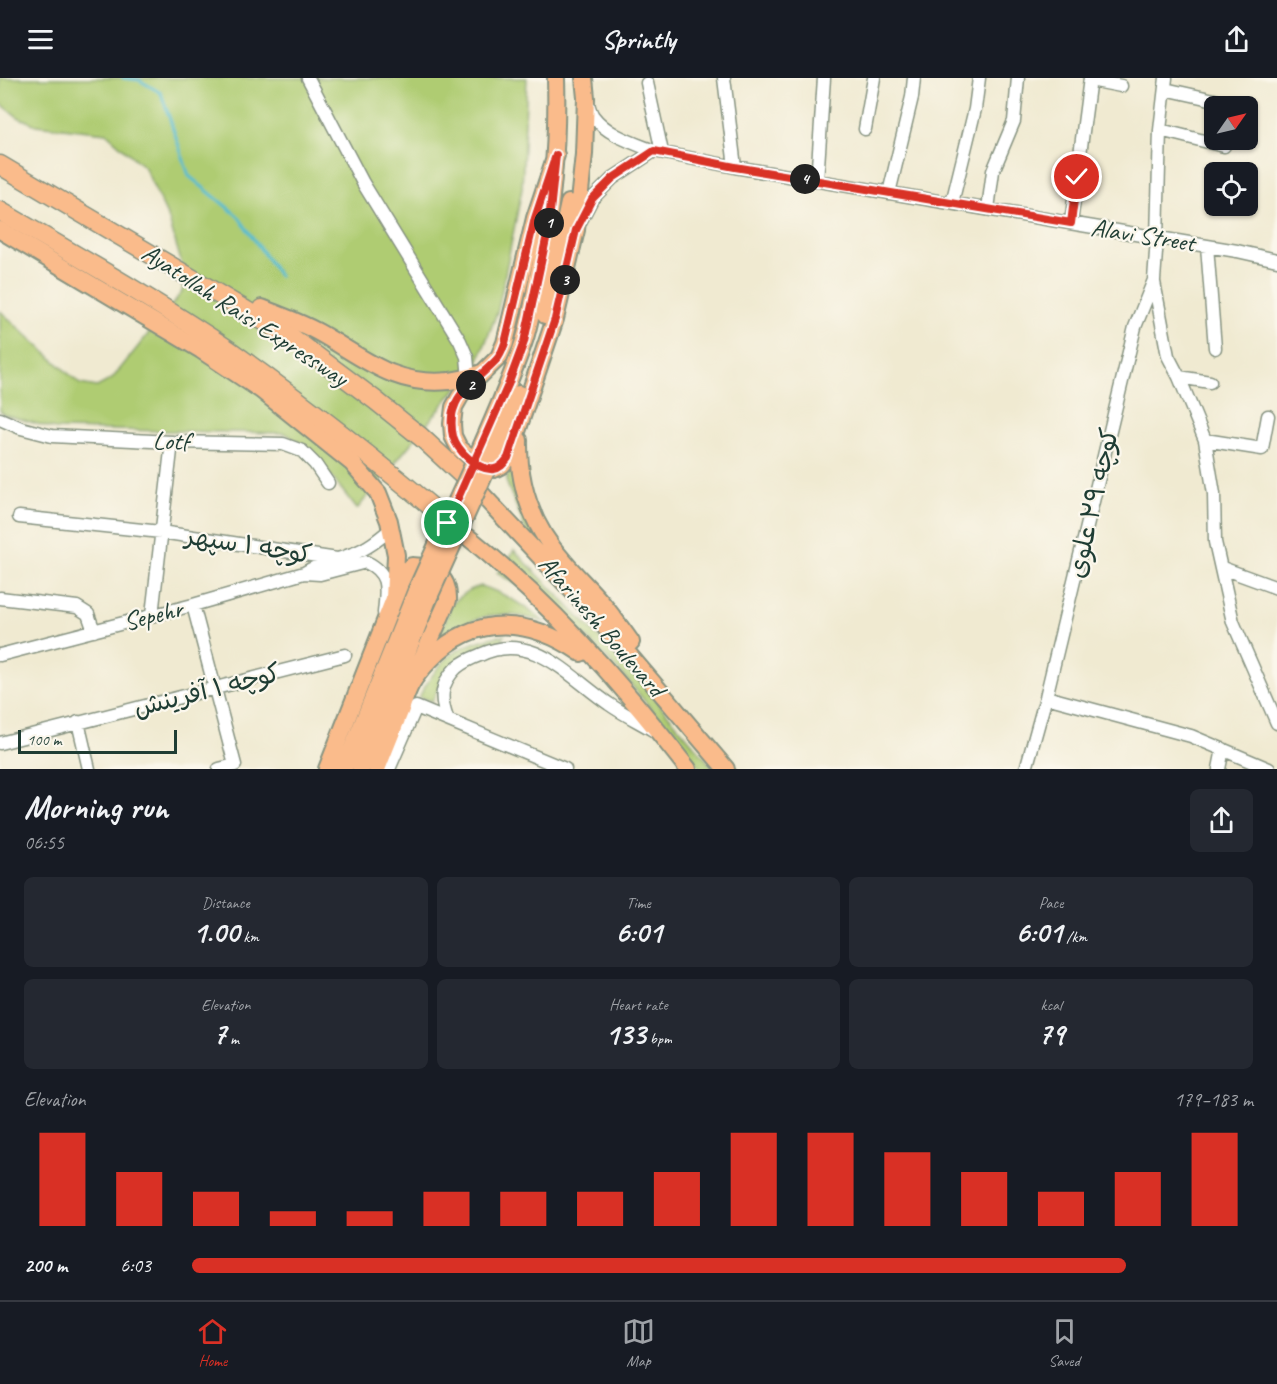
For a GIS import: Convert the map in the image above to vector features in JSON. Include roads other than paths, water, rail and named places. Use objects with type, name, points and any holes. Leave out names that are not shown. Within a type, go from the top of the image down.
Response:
[{"type":"highway","name":"Ayatollah Raisi Expressway","points":[[0,165],[291,337],[422,437],[474,486]]},
{"type":"highway","name":"Ayatollah Raisi Expressway","points":[[0,211],[150,300],[227,349],[317,413],[454,526]]},
{"type":"highway","points":[[222,296],[262,308]]},
{"type":"highway","points":[[227,349],[261,390]]},
{"type":"main road","points":[[344,769],[484,458],[524,342],[548,230],[556,155],[556,78]]},
{"type":"main road","points":[[556,155],[535,218],[505,343],[499,357],[462,393],[454,407],[453,436],[459,448],[483,467],[494,469],[508,458],[555,319],[576,230],[585,154],[586,98],[582,78]]},
{"type":"main road","points":[[484,458],[511,415],[538,346],[568,209],[582,78]]},
{"type":"main road","points":[[0,230],[201,350],[261,390],[352,463],[378,493],[391,528],[396,555],[394,600]]},
{"type":"main road","points":[[262,308],[316,331],[361,360],[393,375],[428,383],[468,378],[487,370]]},
{"type":"main road","points":[[519,426],[522,484],[536,523],[563,561],[613,617],[633,645],[656,687]]},
{"type":"main road","name":"Afarinesh Boulevard","points":[[474,486],[595,615],[726,769]]},
{"type":"main road","name":"Afarinesh Boulevard","points":[[454,526],[524,586],[609,675],[688,769]]},
{"type":"main road","points":[[327,769],[406,572],[412,566],[421,566],[434,572],[445,581],[448,600],[411,683],[377,769]]},
{"type":"main road","points":[[361,769],[423,594]]},
{"type":"main road","points":[[411,683],[426,664],[450,642],[478,628],[496,626],[523,627],[564,641],[609,675]]},
{"type":"street","points":[[308,78],[363,183],[460,341],[467,357],[468,378]]},
{"type":"street","points":[[724,78],[735,167]]},
{"type":"street","points":[[817,181],[824,78]]},
{"type":"street","points":[[866,129],[874,78]]},
{"type":"street","points":[[889,193],[912,97],[914,78]]},
{"type":"street","points":[[952,203],[975,109],[979,78]]},
{"type":"street","points":[[988,209],[993,171],[1014,121],[1018,78]]},
{"type":"street","points":[[1071,223],[1090,79],[1121,86]]},
{"type":"street","points":[[576,230],[592,199],[613,178],[658,151],[646,83]]},
{"type":"street","points":[[1166,83],[1206,96]]},
{"type":"street","name":"کوچه ۲۹ علوی","points":[[1026,769],[1046,697],[1135,327],[1154,280],[1160,130],[1166,83]]},
{"type":"street","name":"Alavi Street","points":[[586,98],[593,116],[609,130],[620,137],[658,151],[735,167],[1207,246],[1277,260]]},
{"type":"street","points":[[1160,130],[1204,141]]},
{"type":"street","points":[[1207,246],[1215,348]]},
{"type":"street","points":[[1154,280],[1168,357],[1179,377],[1205,440],[1214,494],[1215,542],[1233,622],[1277,723]]},
{"type":"street","points":[[1179,377],[1210,382]]},
{"type":"street","points":[[1205,440],[1262,448],[1268,416]]},
{"type":"street","name":"Lotf","points":[[0,419],[21,428],[52,436],[172,442],[283,444],[302,451],[315,464],[328,483]]},
{"type":"street","points":[[152,615],[172,442]]},
{"type":"street","name":"کوچه ۱ سپهر","points":[[19,517],[161,532],[337,559]]},
{"type":"street","name":"Sepehr","points":[[0,655],[193,605],[304,573],[317,564],[368,547],[391,528]]},
{"type":"street","name":"Sepehr","points":[[304,573],[320,574],[366,562],[378,568],[387,584],[382,632]]},
{"type":"street","points":[[1222,568],[1277,588]]},
{"type":"street","points":[[0,598],[77,607],[88,614],[94,631]]},
{"type":"street","points":[[193,605],[235,765],[219,769]]},
{"type":"street","points":[[447,718],[441,703],[442,691],[449,677],[458,667],[474,657],[496,649],[525,649],[542,655],[560,666],[610,705],[662,736]]},
{"type":"street","name":"کوچه ۱ آفرینش","points":[[0,743],[345,656]]},
{"type":"street","points":[[1046,697],[1191,736],[1269,769]]},
{"type":"street","points":[[389,769],[416,707],[565,769]]},
{"type":"street","points":[[78,722],[89,769]]},
{"type":"street","points":[[1218,769],[1222,749]]},
{"type":"waterway","points":[[123,78],[139,80],[161,93],[189,176],[238,216],[279,276]]}]
